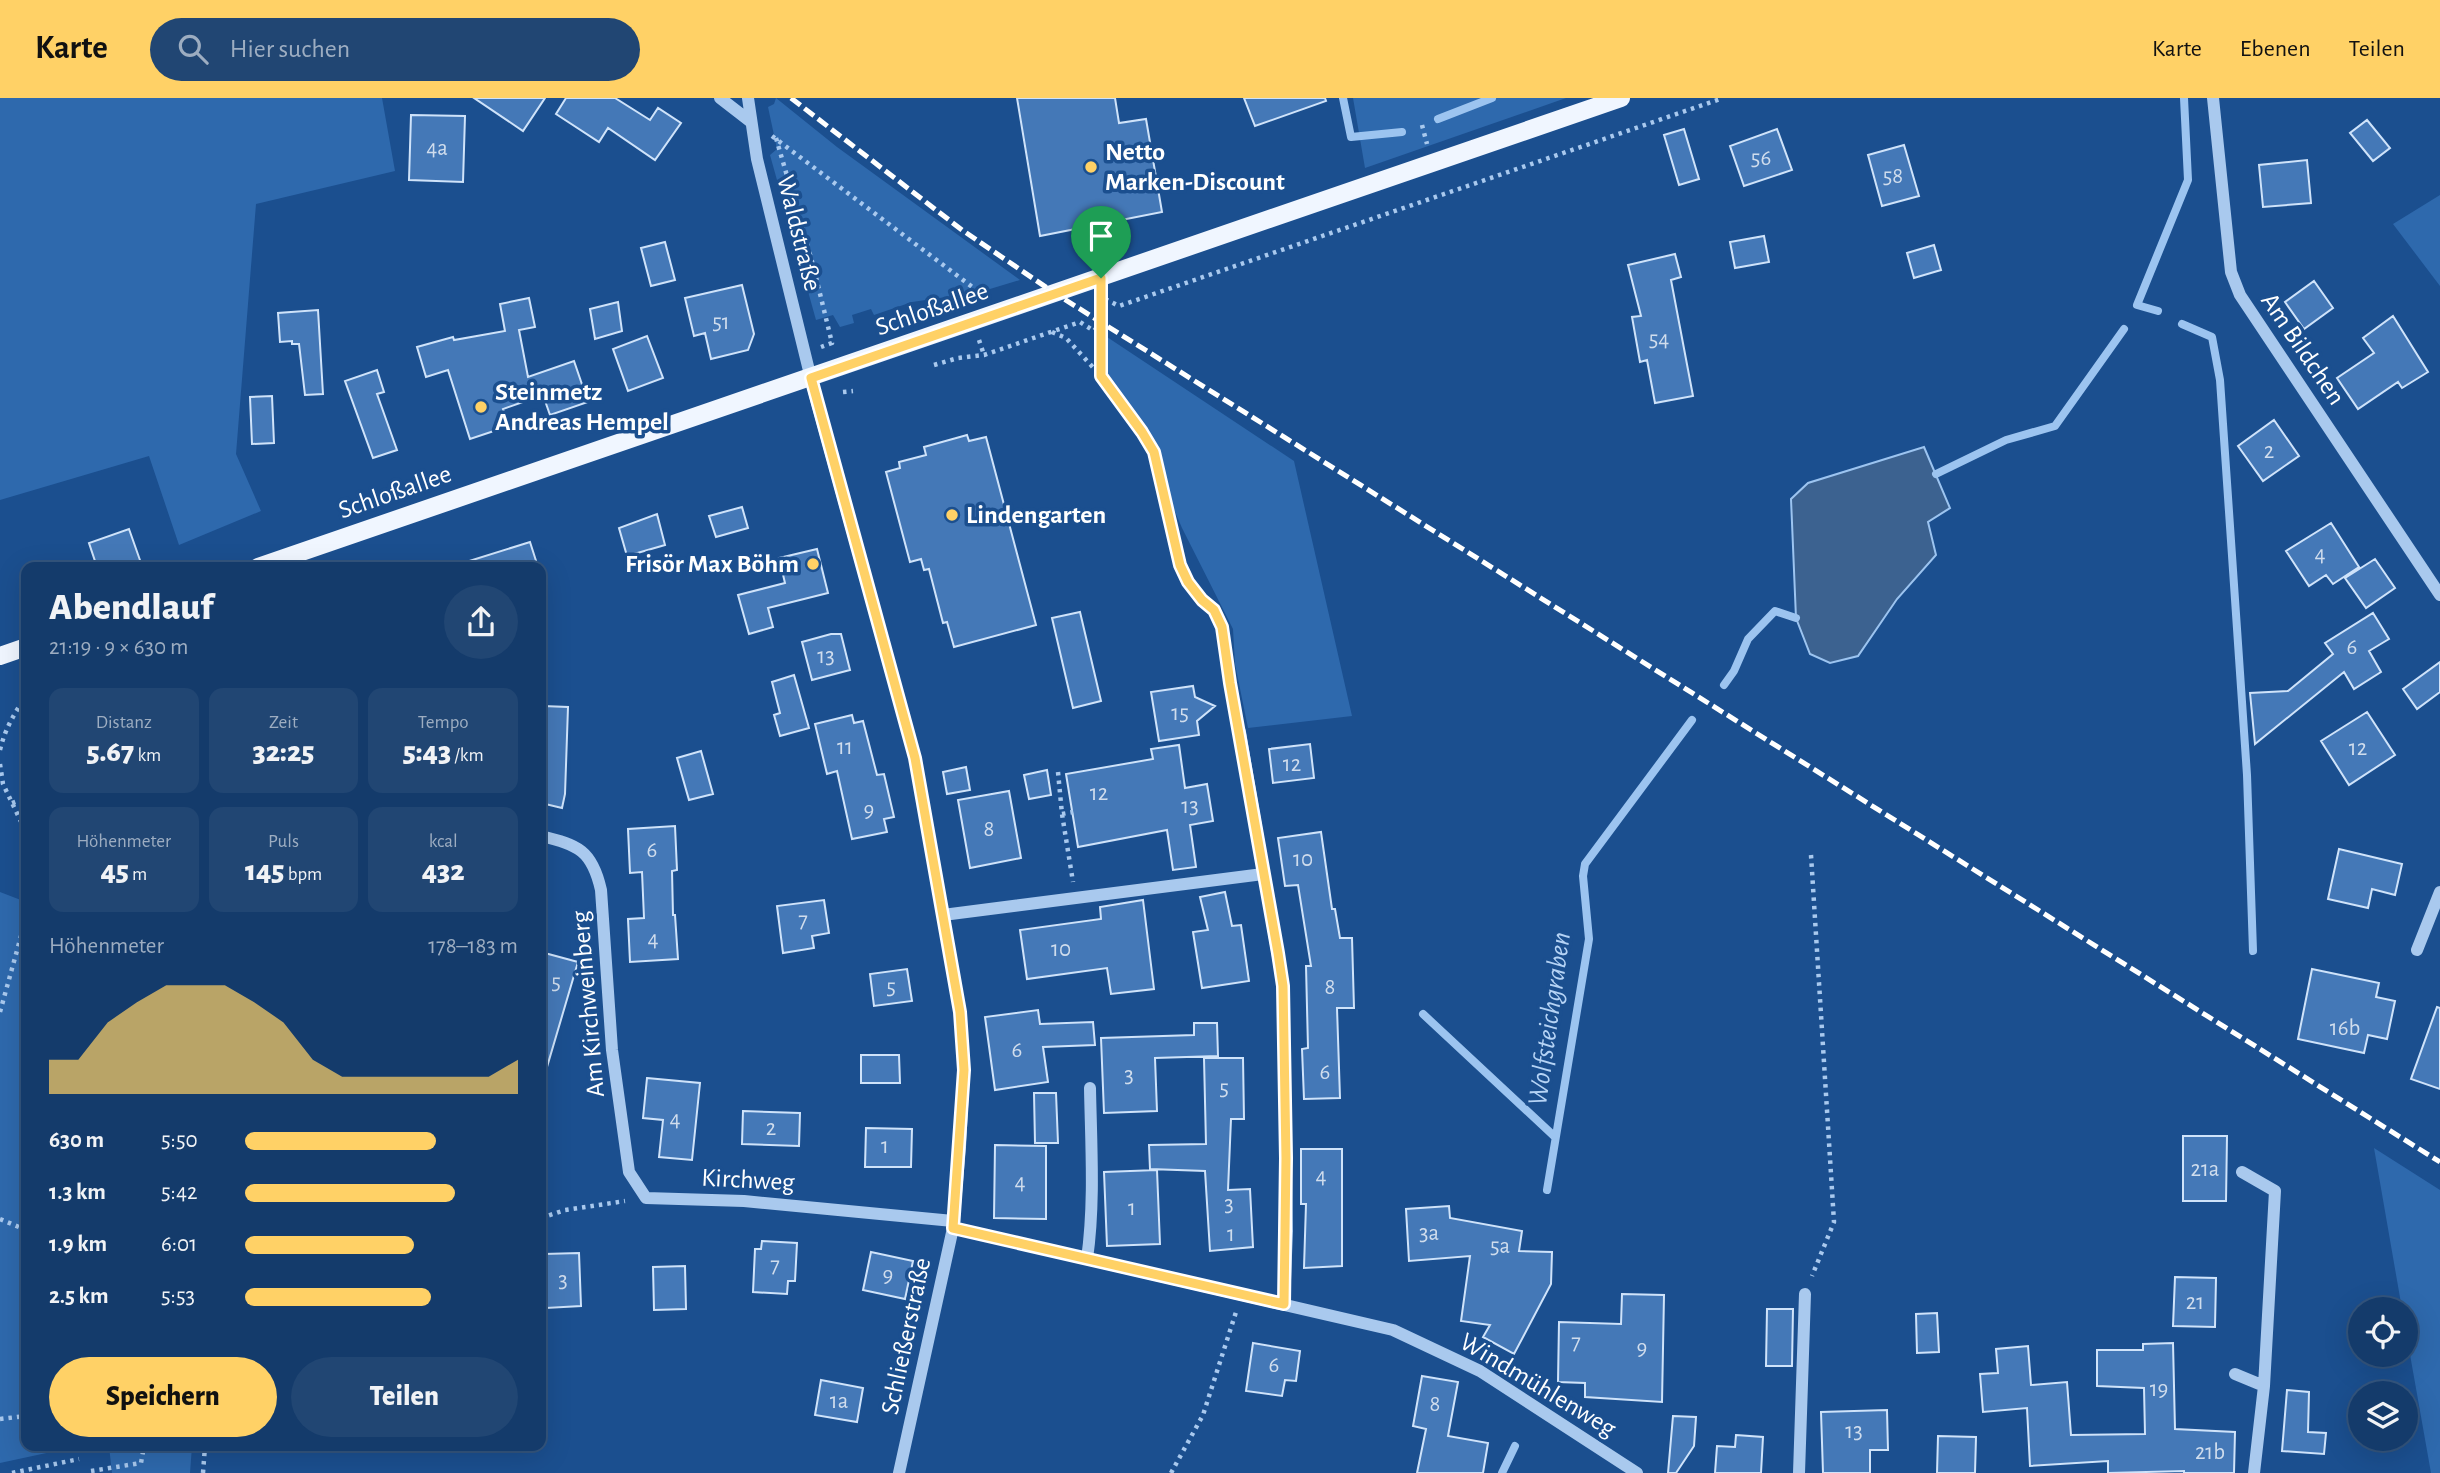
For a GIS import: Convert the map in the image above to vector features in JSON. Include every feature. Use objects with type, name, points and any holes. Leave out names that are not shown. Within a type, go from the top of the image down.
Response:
[{"type":"main road","name":"Schloßallee","points":[[273,562],[1621,98]]},
{"type":"main road","points":[[0,656],[21,649]]},
{"type":"street","points":[[720,98],[751,122]]},
{"type":"street","name":"Waldstraße","points":[[748,98],[757,159],[811,378]]},
{"type":"street","name":"Am Bildchen","points":[[2213,98],[2231,272],[2240,295],[2440,595]]},
{"type":"street","name":"Schließerstraße","points":[[811,378],[915,758],[960,1012],[964,1070],[953,1225],[899,1473]]},
{"type":"street","points":[[1240,732],[1283,986],[1286,1194],[1284,1304]]},
{"type":"street","name":"Am Kirchweinberg","points":[[546,837],[578,846],[597,870],[601,890],[612,1050],[629,1172],[646,1198]]},
{"type":"street","points":[[943,915],[1263,874]]},
{"type":"street","points":[[2417,950],[2440,892]]},
{"type":"street","points":[[1087,1259],[1091,1213],[1090,1088]]},
{"type":"street","points":[[2242,1172],[2275,1191],[2264,1386],[2254,1473]]},
{"type":"street","name":"Kirchweg","points":[[646,1198],[744,1201],[953,1225]]},
{"type":"street","name":"Windmühlenweg","points":[[953,1225],[1392,1330],[1480,1371],[1637,1473]]},
{"type":"street","points":[[1800,1473],[1805,1294]]},
{"type":"street","points":[[2235,1374],[2264,1386]]},
{"type":"path","points":[[1101,376],[1101,296],[1119,306],[1723,98]]},
{"type":"path","points":[[751,122],[980,292],[1001,313]]},
{"type":"path","points":[[776,138],[813,265],[832,343]]},
{"type":"path","points":[[934,365],[958,358],[984,355],[1080,322],[1094,331],[1102,322]]},
{"type":"path","points":[[1052,332],[1066,338],[1101,376],[1154,452],[1180,565],[1188,582],[1214,610],[1222,627],[1240,732]]},
{"type":"path","points":[[978,335],[984,355]]},
{"type":"path","points":[[0,750],[12,716],[21,703]]},
{"type":"path","points":[[0,764],[3,784],[21,822]]},
{"type":"path","points":[[1058,772],[1076,898]]},
{"type":"path","points":[[12,803],[21,800]]},
{"type":"path","points":[[1062,814],[1073,812]]},
{"type":"path","points":[[1805,1294],[1834,1222],[1811,855]]},
{"type":"path","points":[[0,1012],[21,936]]},
{"type":"path","points":[[546,1216],[565,1210],[646,1198]]},
{"type":"path","points":[[0,1219],[21,1228]]},
{"type":"path","points":[[1171,1473],[1195,1435],[1210,1399],[1241,1294]]},
{"type":"path","points":[[0,1419],[21,1417]]},
{"type":"path","points":[[91,1471],[141,1463],[143,1451]]},
{"type":"path","points":[[202,1473],[204,1451]]},
{"type":"path","points":[[12,1473],[79,1459]]},
{"type":"shaded area","points":[[0,98],[382,98],[395,171],[256,204],[236,454],[261,511],[179,545],[149,456],[0,500]]},
{"type":"shaded area","points":[[776,98],[837,147],[1020,280],[980,292],[912,302],[874,315],[871,309],[852,315],[854,323],[840,327],[833,315],[816,320],[770,155],[777,149],[768,107],[774,104]]},
{"type":"shaded area","points":[[1353,98],[1566,98],[1365,168]]},
{"type":"shaded area","points":[[2440,195],[2440,286],[2393,224]]},
{"type":"shaded area","points":[[1104,335],[1294,461],[1352,716],[1248,728],[1235,664],[1233,629],[1182,528],[1167,493],[1155,451],[1145,432],[1111,386],[1105,370]]},
{"type":"shaded area","points":[[1924,447],[1950,508],[1928,522],[1936,555],[1897,599],[1858,656],[1830,663],[1810,654],[1796,618],[1791,499],[1808,483]]},
{"type":"shaded area","points":[[0,892],[21,900],[21,1451],[56,1451],[0,1463]]},
{"type":"shaded area","points":[[2374,1148],[2440,1190],[2440,1473],[2431,1473],[2418,1400],[2418,1381],[2415,1381],[2412,1367],[2418,1367],[2418,1297],[2400,1297]]},
{"type":"shaded area","points":[[110,1451],[192,1451],[190,1473],[112,1473]]},
{"type":"building","points":[[474,98],[545,98],[523,131]]},
{"type":"building","points":[[566,98],[615,98],[650,120],[658,108],[681,123],[655,160],[608,128],[599,142],[556,114]]},
{"type":"building","name":"Netto Marken-Discount","points":[[1017,98],[1115,98],[1119,123],[1146,119],[1162,212],[1040,236]]},
{"type":"building","points":[[1244,98],[1325,98],[1326,101],[1255,126]]},
{"type":"building","points":[[411,115],[465,116],[463,182],[409,180]]},
{"type":"building","points":[[2367,120],[2390,148],[2373,161],[2350,133]]},
{"type":"building","points":[[1684,129],[1699,179],[1679,185],[1664,135]]},
{"type":"building","points":[[1777,129],[1792,170],[1744,186],[1730,146]]},
{"type":"building","points":[[1904,145],[1919,196],[1882,206],[1868,155]]},
{"type":"building","points":[[2307,160],[2311,203],[2263,207],[2259,165]]},
{"type":"building","points":[[1764,236],[1769,262],[1735,268],[1730,242]]},
{"type":"building","points":[[665,242],[675,280],[651,286],[641,248]]},
{"type":"building","points":[[1934,245],[1941,270],[1914,278],[1907,253]]},
{"type":"building","points":[[1675,254],[1681,277],[1671,280],[1693,396],[1655,403],[1647,360],[1640,362],[1632,317],[1641,316],[1628,265]]},
{"type":"building","points":[[2314,281],[2333,308],[2304,329],[2285,302]]},
{"type":"building","points":[[742,285],[754,334],[748,350],[711,359],[705,333],[694,336],[685,298]]},
{"type":"building","points":[[529,298],[535,327],[519,330],[528,377],[574,361],[588,402],[550,415],[543,395],[503,409],[509,426],[470,439],[448,370],[426,377],[417,347],[453,337],[454,340],[505,331],[500,304]]},
{"type":"building","points":[[618,302],[622,331],[595,339],[590,309]]},
{"type":"building","points":[[318,310],[323,394],[305,395],[299,344],[292,344],[292,341],[280,342],[278,313]]},
{"type":"building","points":[[2393,316],[2428,372],[2402,388],[2398,382],[2358,409],[2337,378],[2374,353],[2363,338]]},
{"type":"building","points":[[647,336],[663,378],[628,391],[613,349]]},
{"type":"building","points":[[377,370],[384,392],[377,394],[397,450],[373,458],[345,381]]},
{"type":"building","points":[[272,396],[274,443],[252,444],[250,397]]},
{"type":"building","points":[[2274,420],[2299,456],[2263,481],[2238,446]]},
{"type":"building","name":"Lindengarten","points":[[967,435],[969,441],[986,437],[1036,625],[954,647],[947,622],[943,623],[929,569],[924,570],[921,559],[910,562],[886,472],[900,468],[899,462],[926,455],[924,447]]},
{"type":"building","points":[[742,507],[748,528],[716,537],[709,516]]},
{"type":"building","points":[[657,514],[665,545],[627,556],[619,528]]},
{"type":"building","points":[[2331,523],[2359,567],[2333,584],[2326,575],[2309,586],[2286,551]]},
{"type":"building","points":[[129,529],[141,562],[95,562],[89,543]]},
{"type":"building","points":[[530,542],[536,562],[466,562]]},
{"type":"building","points":[[817,549],[828,593],[768,608],[773,627],[749,634],[738,595],[785,583],[779,558]]},
{"type":"building","points":[[2375,559],[2395,588],[2366,608],[2345,578]]},
{"type":"building","points":[[1080,612],[1101,701],[1073,708],[1052,618]]},
{"type":"building","points":[[2373,613],[2389,639],[2369,651],[2381,672],[2354,689],[2344,672],[2255,744],[2250,693],[2288,691],[2333,654],[2325,643]]},
{"type":"building","points":[[841,634],[850,670],[812,680],[802,642]]},
{"type":"building","points":[[2440,662],[2440,692],[2417,709],[2403,689]]},
{"type":"building","points":[[794,675],[809,728],[780,736],[774,715],[780,713],[772,682]]},
{"type":"building","points":[[1193,686],[1195,697],[1215,706],[1197,721],[1199,735],[1159,741],[1151,692]]},
{"type":"building","points":[[546,706],[568,707],[565,794],[562,808],[546,804]]},
{"type":"building","points":[[2367,712],[2395,755],[2349,785],[2321,741]]},
{"type":"building","points":[[852,715],[854,723],[863,721],[877,775],[884,774],[894,817],[884,819],[887,832],[852,839],[837,771],[827,774],[815,724]]},
{"type":"building","points":[[1310,744],[1314,778],[1273,783],[1269,749]]},
{"type":"building","points":[[1179,745],[1185,788],[1207,784],[1213,821],[1190,825],[1196,867],[1173,870],[1167,830],[1078,847],[1066,774],[1153,759],[1151,749]]},
{"type":"building","points":[[701,751],[713,794],[689,800],[677,758]]},
{"type":"building","points":[[966,767],[970,790],[947,794],[943,772]]},
{"type":"building","points":[[1047,770],[1051,795],[1029,799],[1024,775]]},
{"type":"building","points":[[1009,791],[1021,858],[970,868],[958,800]]},
{"type":"building","points":[[675,826],[677,870],[672,871],[678,959],[630,962],[628,919],[644,918],[642,872],[630,873],[628,829]]},
{"type":"building","points":[[1321,832],[1332,909],[1335,909],[1340,938],[1352,938],[1354,1008],[1337,1008],[1340,1098],[1304,1099],[1302,1049],[1308,1048],[1306,966],[1311,966],[1298,885],[1285,886],[1278,838]]},
{"type":"building","points":[[2339,849],[2402,864],[2395,895],[2372,889],[2368,908],[2328,899]]},
{"type":"building","points":[[1225,892],[1232,926],[1241,925],[1249,981],[1202,988],[1193,932],[1208,930],[1200,897]]},
{"type":"building","points":[[824,900],[829,933],[812,936],[814,948],[783,953],[777,906]]},
{"type":"building","points":[[1143,900],[1154,989],[1111,994],[1107,968],[1027,979],[1020,930],[1101,919],[1100,907]]},
{"type":"building","points":[[546,953],[578,962],[546,1067]]},
{"type":"building","points":[[907,969],[912,1001],[874,1006],[870,974]]},
{"type":"building","points":[[2312,969],[2379,983],[2376,997],[2395,1001],[2387,1039],[2368,1035],[2364,1053],[2298,1039]]},
{"type":"building","points":[[2437,1007],[2440,1008],[2440,1089],[2411,1079]]},
{"type":"building","points":[[1038,1010],[1040,1024],[1093,1022],[1095,1045],[1043,1047],[1048,1082],[995,1090],[985,1017]]},
{"type":"building","points":[[1194,1023],[1217,1023],[1218,1056],[1155,1058],[1157,1111],[1104,1113],[1101,1038],[1194,1035]]},
{"type":"building","points":[[861,1055],[899,1055],[900,1083],[861,1083]]},
{"type":"building","points":[[1204,1058],[1243,1058],[1244,1119],[1231,1119],[1228,1190],[1250,1189],[1253,1247],[1210,1251],[1205,1171],[1150,1169],[1149,1145],[1206,1144]]},
{"type":"building","points":[[647,1078],[700,1083],[692,1160],[659,1157],[663,1120],[643,1118]]},
{"type":"building","points":[[1034,1093],[1056,1093],[1058,1143],[1035,1143]]},
{"type":"building","points":[[743,1111],[800,1113],[799,1146],[742,1144]]},
{"type":"building","points":[[866,1128],[912,1129],[911,1167],[865,1167]]},
{"type":"building","points":[[2183,1136],[2227,1136],[2226,1201],[2183,1201]]},
{"type":"building","points":[[995,1145],[1046,1146],[1046,1219],[994,1218]]},
{"type":"building","points":[[1301,1149],[1342,1149],[1342,1266],[1304,1268],[1306,1204],[1301,1204]]},
{"type":"building","points":[[1157,1170],[1160,1244],[1107,1246],[1104,1172]]},
{"type":"building","points":[[1449,1206],[1450,1218],[1522,1231],[1519,1251],[1552,1252],[1551,1284],[1514,1354],[1483,1337],[1490,1325],[1461,1321],[1470,1256],[1409,1261],[1406,1209]]},
{"type":"building","points":[[762,1241],[797,1243],[795,1281],[788,1281],[787,1294],[753,1292],[755,1249],[761,1249]]},
{"type":"building","points":[[871,1252],[913,1261],[905,1299],[863,1290]]},
{"type":"building","points":[[579,1253],[581,1306],[546,1308],[546,1254]]},
{"type":"building","points":[[685,1266],[686,1309],[654,1310],[653,1267]]},
{"type":"building","points":[[2175,1277],[2216,1278],[2215,1327],[2173,1326]]},
{"type":"building","points":[[1622,1294],[1664,1295],[1662,1402],[1585,1397],[1585,1383],[1558,1382],[1559,1322],[1621,1324]]},
{"type":"building","points":[[1767,1309],[1793,1309],[1792,1366],[1766,1366]]},
{"type":"building","points":[[1937,1313],[1939,1352],[1917,1353],[1916,1314]]},
{"type":"building","points":[[1253,1343],[1300,1351],[1296,1381],[1285,1380],[1282,1396],[1246,1391]]},
{"type":"building","points":[[2173,1343],[2175,1429],[2235,1432],[2234,1473],[2108,1473],[2108,1461],[2030,1466],[2027,1408],[1983,1412],[1980,1374],[1998,1373],[1996,1349],[2028,1346],[2031,1385],[2067,1382],[2071,1435],[2145,1434],[2144,1388],[2097,1386],[2097,1350],[2143,1350],[2143,1344]]},
{"type":"building","points":[[1422,1376],[1458,1382],[1448,1436],[1488,1443],[1483,1473],[1417,1473],[1426,1429],[1413,1426]]},
{"type":"building","points":[[821,1380],[863,1388],[857,1422],[815,1415]]},
{"type":"building","points":[[2287,1390],[2309,1392],[2308,1432],[2326,1433],[2324,1454],[2282,1451]]},
{"type":"building","points":[[1887,1410],[1888,1450],[1870,1450],[1870,1473],[1823,1473],[1821,1412]]},
{"type":"building","points":[[1673,1416],[1696,1417],[1694,1446],[1676,1473],[1668,1473]]},
{"type":"building","points":[[1736,1435],[1763,1437],[1761,1473],[1715,1473],[1717,1446],[1735,1447]]},
{"type":"building","points":[[1938,1436],[1976,1437],[1975,1473],[1937,1473]]},
{"type":"waterway","points":[[1343,98],[1351,137],[1402,132]]},
{"type":"waterway","points":[[1438,119],[1492,98]]},
{"type":"waterway","name":"Wolfsteichgraben","points":[[2158,311],[2137,305],[2188,180],[2184,98]]},
{"type":"waterway","points":[[2182,324],[2212,337],[2220,380],[2247,775],[2253,951]]},
{"type":"waterway","name":"Wolfsteichgraben","points":[[1936,474],[2006,440],[2055,426],[2124,329]]},
{"type":"waterway","name":"Wolfsteichgraben","points":[[1724,685],[1734,671],[1748,639],[1775,611],[1796,618]]},
{"type":"waterway","name":"Wolfsteichgraben","points":[[1547,1190],[1589,939],[1583,876],[1585,864],[1692,720]]},
{"type":"waterway","points":[[1423,1014],[1554,1136]]},
{"type":"waterway","name":"Wolfsteichgraben","points":[[1502,1473],[1515,1446]]},
{"type":"railway","points":[[791,98],[962,230],[1056,294],[2440,1162]]},
{"type":"place","name":"Netto Marken-Discount","points":[[1091,167]]},
{"type":"place","name":"Steinmetz Andreas Hempel","points":[[481,407]]},
{"type":"place","name":"Lindengarten","points":[[952,515]]},
{"type":"place","name":"Frisör Max Böhm","points":[[813,564]]},
{"type":"route","points":[[1101,278],[1101,376],[1154,452],[1180,565],[1188,582],[1214,610],[1222,627],[1283,986],[1287,1231],[1284,1304],[953,1228],[964,1070],[960,1012],[915,758],[811,378],[1101,278]]}]
